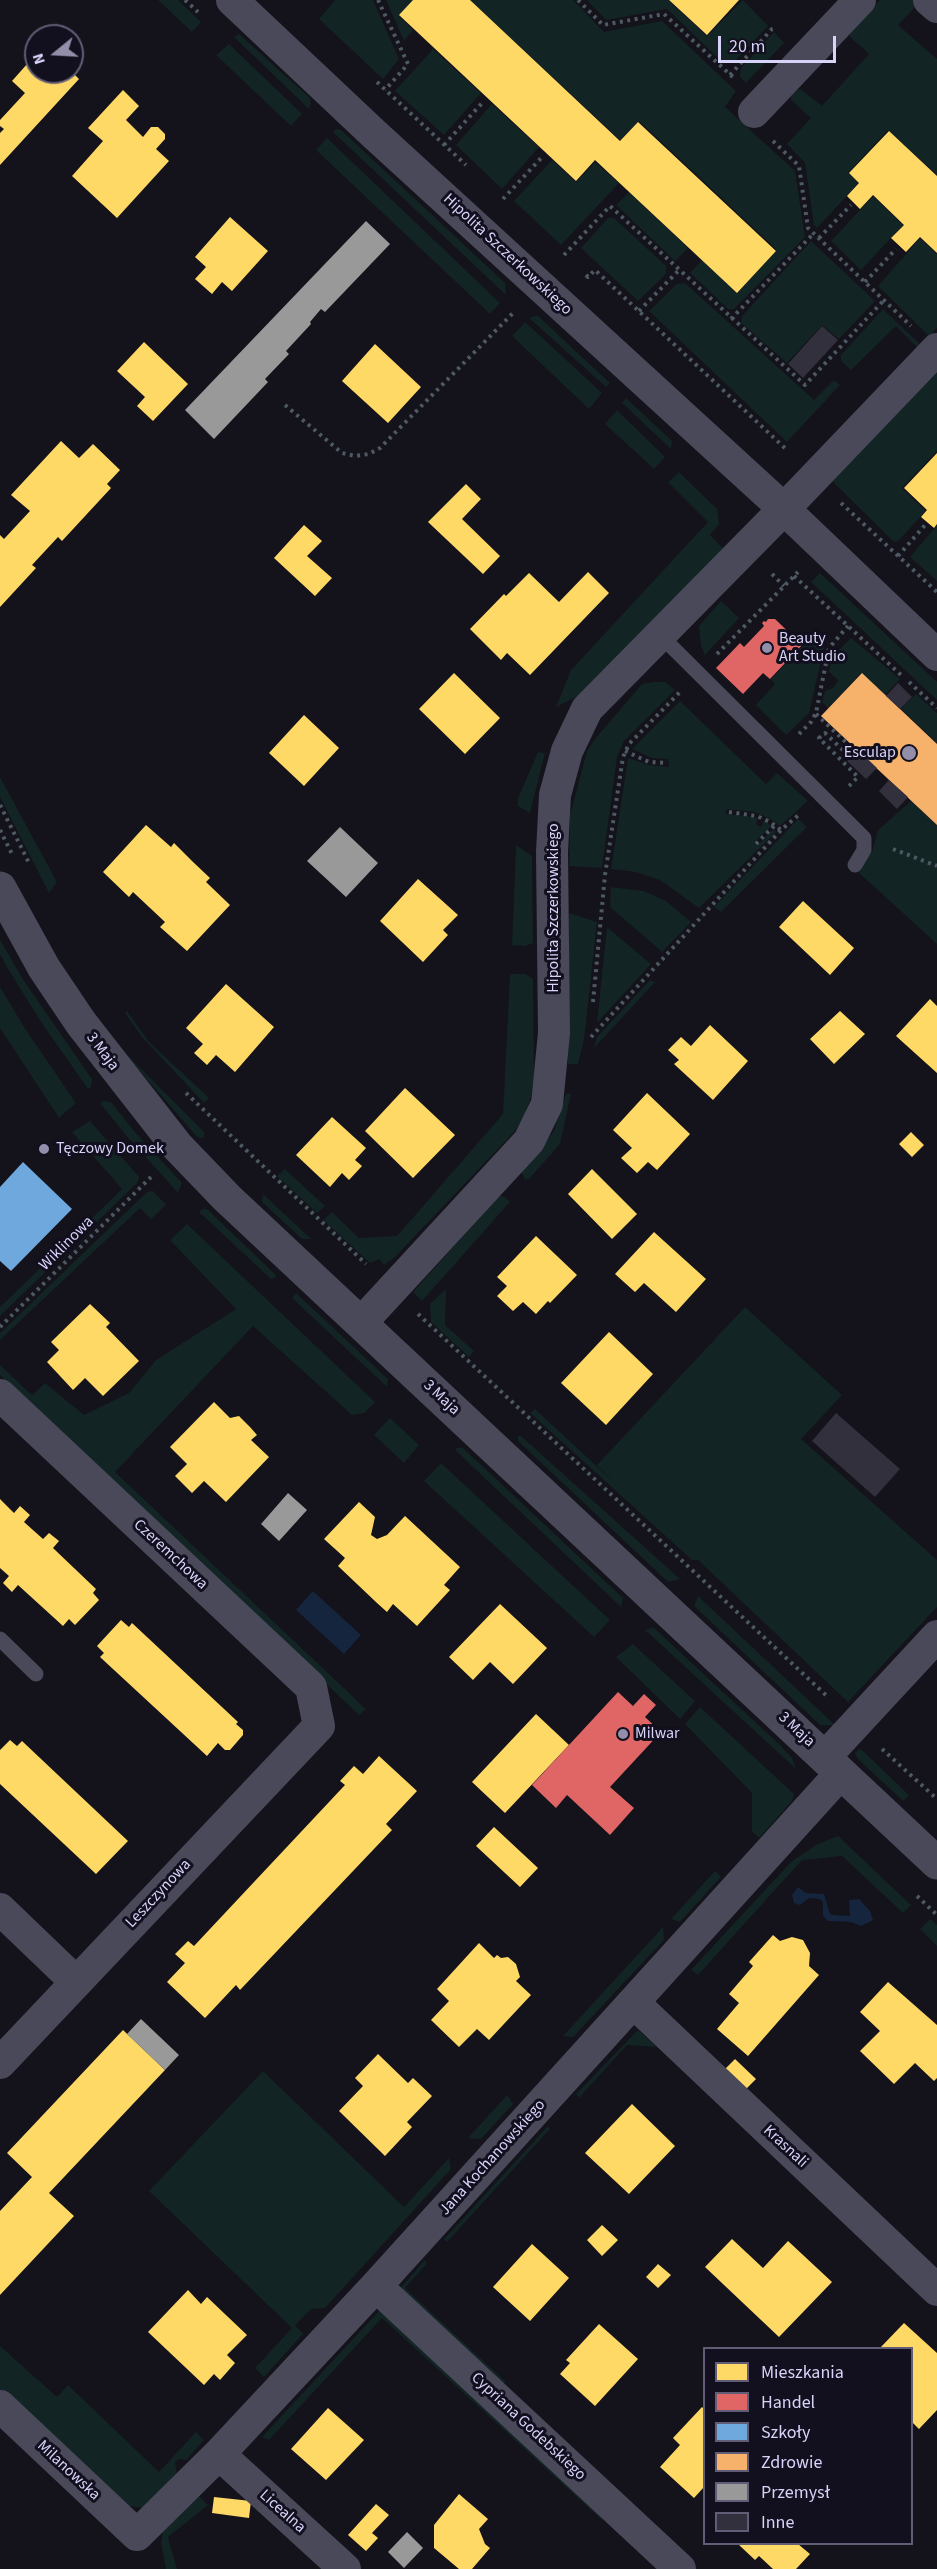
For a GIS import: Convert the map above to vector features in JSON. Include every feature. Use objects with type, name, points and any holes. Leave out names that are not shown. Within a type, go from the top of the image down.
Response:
[{"type":"street","name":"Hipolita Szczerkowskiego","points":[[232,0],[784,509],[937,655]]},
{"type":"street","points":[[760,124],[860,0]]},
{"type":"street","points":[[929,0],[937,8]]},
{"type":"street","points":[[784,509],[937,350]]},
{"type":"street","name":"Hipolita Szczerkowskiego","points":[[361,1323],[529,1141],[547,1104],[554,1033],[552,852],[555,795],[567,751],[588,709],[784,509]]},
{"type":"street","name":"3 Maja","points":[[0,888],[44,968],[81,1023],[177,1146],[226,1198],[937,1863]]},
{"type":"street","name":"Czeremchowa","points":[[0,1395],[311,1687],[319,1726]]},
{"type":"street","name":"Jana Kochanowskiego","points":[[137,2535],[219,2454],[376,2286],[634,2003],[833,1765],[856,1724],[937,1636]]},
{"type":"street","name":"Leszczynowa","points":[[0,2063],[319,1726]]},
{"type":"street","points":[[0,1909],[76,1982]]},
{"type":"street","name":"Krasnali","points":[[634,2003],[937,2290]]},
{"type":"street","name":"Cypriana Godebskiego","points":[[376,2286],[680,2569]]},
{"type":"street","name":"Milanowska","points":[[0,2406],[137,2535]]},
{"type":"street","name":"Licealna","points":[[219,2454],[345,2569]]},
{"type":"lane","points":[[660,635],[864,838],[864,850],[855,865]]},
{"type":"lane","points":[[0,1639],[36,1674]]},
{"type":"path","points":[[378,0],[408,64],[385,90]]},
{"type":"path","points":[[578,0],[603,25],[664,14],[738,82]]},
{"type":"path","points":[[730,75],[771,29],[777,28]]},
{"type":"path","points":[[368,74],[469,168]]},
{"type":"path","points":[[444,145],[483,102]]},
{"type":"path","points":[[760,124],[799,166],[808,228],[937,350]]},
{"type":"path","points":[[494,191],[504,200],[542,157]]},
{"type":"path","points":[[819,238],[851,205]]},
{"type":"path","points":[[564,255],[609,206],[805,385],[885,300]]},
{"type":"path","points":[[731,318],[814,233]]},
{"type":"path","points":[[555,247],[569,260]]},
{"type":"path","points":[[866,282],[896,249]]},
{"type":"path","points":[[582,271],[588,277],[595,270],[793,456]]},
{"type":"path","points":[[639,311],[679,270]]},
{"type":"path","points":[[285,405],[342,453],[355,456],[369,454],[380,448],[540,285]]},
{"type":"path","points":[[853,515],[937,592]]},
{"type":"path","points":[[898,556],[926,524]]},
{"type":"path","points":[[770,573],[784,586]]},
{"type":"path","points":[[592,1007],[605,875],[625,751],[794,576],[937,708]]},
{"type":"path","points":[[778,754],[811,722],[816,714],[829,648],[848,626]]},
{"type":"path","points":[[590,1028],[589,1039],[781,830],[858,777],[819,738],[825,733],[846,753],[854,750],[816,714]]},
{"type":"path","points":[[625,751],[649,762],[667,763]]},
{"type":"path","points":[[0,805],[30,864]]},
{"type":"path","points":[[729,812],[757,816],[781,830]]},
{"type":"path","points":[[756,844],[776,825]]},
{"type":"path","points":[[864,838],[937,866]]},
{"type":"path","points":[[182,1088],[373,1270]]},
{"type":"path","name":"Wiklinowa","points":[[0,1327],[151,1177]]},
{"type":"path","points":[[423,1306],[417,1313],[937,1799]]},
{"type":"shaded area","points":[[158,0],[178,0],[201,22],[192,32]]},
{"type":"shaded area","points":[[335,0],[373,0],[399,59],[383,79],[319,19]]},
{"type":"shaded area","points":[[386,0],[413,0],[399,16],[413,30],[404,41]]},
{"type":"shaded area","points":[[470,0],[573,0],[604,32],[662,21],[736,91],[725,107],[795,171],[805,237],[734,309],[728,309],[690,273],[702,260],[737,293],[777,250],[639,121],[620,140]]},
{"type":"shaded area","points":[[587,0],[668,0],[707,36],[743,0],[768,26],[734,62],[721,61],[667,9],[606,20]]},
{"type":"shaded area","points":[[880,0],[914,0],[918,4],[898,25],[937,59],[937,175],[888,130],[848,173],[859,183],[817,228],[814,225],[805,163],[787,144],[811,118],[791,100],[791,96],[801,89],[822,106],[869,54],[850,37],[850,31]]},
{"type":"shaded area","points":[[774,32],[784,43],[746,83],[740,77],[741,68]]},
{"type":"shaded area","points":[[239,34],[310,98],[309,109],[234,37]]},
{"type":"shaded area","points":[[229,44],[302,114],[291,126],[216,55]]},
{"type":"shaded area","points":[[433,49],[481,93],[444,135],[395,91]]},
{"type":"shaded area","points":[[492,104],[539,147],[502,189],[456,145]]},
{"type":"shaded area","points":[[336,129],[341,130],[505,283],[506,295],[333,132]]},
{"type":"shaded area","points":[[327,138],[500,303],[490,314],[316,150]]},
{"type":"shaded area","points":[[552,160],[576,182],[595,162],[619,183],[561,245],[514,201]]},
{"type":"shaded area","points":[[629,192],[688,248],[675,261],[616,205]]},
{"type":"shaded area","points":[[873,196],[903,225],[861,270],[831,241]]},
{"type":"shaded area","points":[[608,218],[614,218],[666,266],[666,274],[638,301],[581,248]]},
{"type":"shaded area","points":[[920,238],[937,254],[937,328],[929,336],[878,286]]},
{"type":"shaded area","points":[[811,241],[875,301],[839,339],[822,325],[787,363],[741,323],[742,316]]},
{"type":"shaded area","points":[[685,283],[814,400],[834,380],[840,385],[787,442],[649,311],[677,284]]},
{"type":"shaded area","points":[[883,309],[922,346],[919,349],[896,326],[851,370],[841,361],[841,355]]},
{"type":"shaded area","points":[[537,315],[610,383],[606,387],[529,318]]},
{"type":"shaded area","points":[[525,322],[602,393],[589,409],[512,336]]},
{"type":"shaded area","points":[[937,369],[937,451],[902,488],[926,511],[898,541],[894,542],[831,480]]},
{"type":"shaded area","points":[[626,398],[672,441],[671,449],[622,403]]},
{"type":"shaded area","points":[[617,410],[665,457],[654,469],[605,424]]},
{"type":"shaded area","points":[[679,472],[717,509],[719,524],[710,535],[724,549],[588,691],[556,707],[571,670],[708,522],[668,482]]},
{"type":"shaded area","points":[[937,525],[937,581],[910,557]]},
{"type":"shaded area","points":[[820,573],[937,682],[937,700],[811,582]]},
{"type":"shaded area","points":[[721,601],[739,618],[705,655],[701,646],[699,626]]},
{"type":"shaded area","points":[[815,633],[825,643],[809,713],[786,735],[756,705],[775,684],[771,679]]},
{"type":"shaded area","points":[[851,638],[900,679],[885,695],[861,673],[828,708],[822,702],[825,691],[833,688],[838,680],[829,672],[831,661]]},
{"type":"shaded area","points":[[665,682],[675,690],[624,741],[617,757],[602,868],[569,866],[570,815],[587,751],[642,684]]},
{"type":"shaded area","points":[[916,694],[937,713],[937,743],[901,709]]},
{"type":"shaded area","points":[[680,701],[766,784],[777,773],[808,801],[780,826],[755,812],[727,809],[725,814],[754,817],[758,819],[756,824],[761,827],[764,821],[771,826],[754,843],[757,846],[774,829],[776,832],[699,908],[660,880],[636,872],[611,869],[628,758],[649,765],[669,767],[668,759],[652,758],[632,749]]},
{"type":"shaded area","points":[[538,752],[545,753],[530,813],[518,806],[518,798]]},
{"type":"shaded area","points":[[0,777],[57,882],[49,893],[0,797]]},
{"type":"shaded area","points":[[911,801],[937,825],[937,944],[857,871],[872,852],[878,830]]},
{"type":"shaded area","points":[[798,819],[807,827],[721,912],[714,907]]},
{"type":"shaded area","points":[[516,845],[532,856],[533,943],[525,946],[512,945]]},
{"type":"shaded area","points":[[611,887],[644,891],[666,901],[691,922],[662,952],[610,907]]},
{"type":"shaded area","points":[[569,913],[597,922],[584,1040],[578,1064],[568,1064]]},
{"type":"shaded area","points":[[607,927],[651,964],[597,1023]]},
{"type":"shaded area","points":[[0,940],[24,981],[92,1079],[91,1087],[88,1089],[43,1025],[8,969],[0,954]]},
{"type":"shaded area","points":[[510,974],[526,974],[533,979],[534,1075],[525,1114],[515,1131],[395,1257],[384,1265],[379,1259],[370,1263],[323,1220],[332,1212],[359,1238],[397,1236],[503,1114]]},
{"type":"shaded area","points":[[650,980],[655,982],[594,1048],[597,1037]]},
{"type":"shaded area","points":[[0,987],[24,1027],[76,1103],[59,1118],[0,1028]]},
{"type":"shaded area","points":[[127,1011],[149,1042],[209,1098],[204,1103],[141,1036],[125,1013]]},
{"type":"shaded area","points":[[120,1048],[205,1133],[203,1138],[197,1137]]},
{"type":"shaded area","points":[[566,1094],[571,1094],[560,1144],[529,1179],[525,1179],[521,1172],[554,1131]]},
{"type":"shaded area","points":[[111,1102],[182,1183],[178,1193],[124,1133],[100,1103]]},
{"type":"shaded area","points":[[90,1121],[139,1177],[137,1183],[0,1316],[0,1307],[122,1189],[72,1132]]},
{"type":"shaded area","points":[[285,1169],[325,1206],[317,1213],[277,1176]]},
{"type":"shaded area","points":[[153,1191],[166,1205],[151,1219],[140,1208],[0,1340],[0,1333],[147,1192]]},
{"type":"shaded area","points":[[263,1194],[311,1239],[302,1239],[262,1202]]},
{"type":"shaded area","points":[[499,1196],[505,1197],[510,1202],[422,1301],[413,1292]]},
{"type":"shaded area","points":[[207,1209],[277,1276],[271,1279],[199,1212]]},
{"type":"shaded area","points":[[187,1224],[375,1402],[364,1413],[352,1415],[253,1326],[115,1472],[366,1709],[359,1715],[0,1375],[0,1365],[32,1395],[45,1383],[84,1415],[129,1393],[156,1360],[236,1309],[170,1240]]},
{"type":"shaded area","points":[[446,1289],[445,1325],[474,1351],[469,1357],[431,1322],[430,1304]]},
{"type":"shaded area","points":[[296,1293],[388,1379],[387,1387],[292,1298]]},
{"type":"shaded area","points":[[745,1307],[842,1395],[801,1439],[937,1560],[937,1607],[848,1702],[698,1560],[692,1560],[530,1413],[535,1409],[614,1482],[597,1465]]},
{"type":"shaded area","points":[[390,1418],[419,1445],[404,1463],[374,1435]]},
{"type":"shaded area","points":[[518,1436],[521,1436],[680,1579],[668,1582],[518,1441]]},
{"type":"shaded area","points":[[463,1448],[623,1598],[621,1607],[455,1450]]},
{"type":"shaded area","points":[[441,1463],[610,1620],[594,1637],[424,1481]]},
{"type":"shaded area","points":[[698,1596],[835,1725],[820,1725],[694,1606]]},
{"type":"shaded area","points":[[653,1627],[780,1745],[792,1758],[796,1769],[645,1630]]},
{"type":"shaded area","points":[[633,1644],[695,1701],[680,1719],[616,1657]]},
{"type":"shaded area","points":[[700,1707],[794,1794],[792,1801],[759,1838],[752,1831],[752,1793],[685,1724]]},
{"type":"shaded area","points":[[859,1749],[909,1795],[903,1801],[858,1759],[855,1753]]},
{"type":"shaded area","points":[[838,1836],[911,1905],[903,1913],[842,1856],[802,1860],[698,1975],[691,1970],[791,1862],[816,1845]]},
{"type":"shaded area","points":[[715,1871],[721,1877],[680,1922],[671,1919]]},
{"type":"shaded area","points":[[930,1919],[937,1925],[937,1946],[920,1929]]},
{"type":"shaded area","points":[[663,1927],[664,1940],[573,2037],[563,2036]]},
{"type":"shaded area","points":[[638,2030],[657,2047],[627,2045],[579,2098],[576,2094]]},
{"type":"shaded area","points":[[263,2071],[404,2207],[449,2158],[451,2169],[325,2308],[311,2309],[295,2325],[303,2334],[264,2377],[255,2368],[292,2328],[149,2191]]},
{"type":"shaded area","points":[[507,2095],[513,2104],[481,2139],[468,2138]]},
{"type":"shaded area","points":[[548,2126],[550,2129],[447,2242],[444,2239]]},
{"type":"shaded area","points":[[425,2260],[427,2263],[405,2288],[506,2382],[495,2387],[397,2292]]},
{"type":"shaded area","points":[[379,2311],[389,2314],[606,2515],[602,2520],[382,2318],[269,2440],[262,2437]]},
{"type":"shaded area","points":[[0,2346],[57,2397],[68,2385],[159,2472],[196,2432],[204,2440],[186,2460],[179,2459],[175,2462],[177,2475],[143,2508],[129,2506],[0,2392]]},
{"type":"shaded area","points":[[198,2495],[208,2505],[168,2537],[177,2569],[166,2569],[161,2543],[163,2530]]},
{"type":"water","points":[[313,1591],[361,1635],[344,1654],[296,1610]]},
{"type":"water","points":[[798,1887],[806,1893],[824,1894],[830,1914],[833,1915],[850,1916],[849,1900],[859,1899],[870,1911],[873,1920],[861,1926],[851,1922],[828,1921],[823,1916],[823,1902],[820,1899],[809,1898],[800,1905],[794,1903],[792,1895]]},
{"type":"building: Mieszkania","points":[[413,0],[470,0],[620,141],[638,122],[776,251],[737,293],[595,160],[576,181],[399,15]]},
{"type":"building: Mieszkania","points":[[669,0],[739,0],[707,35]]},
{"type":"building: Mieszkania","points":[[24,68],[24,84],[74,84],[0,165],[0,133],[4,129],[0,126],[0,120],[25,93],[12,81]]},
{"type":"building: Mieszkania","points":[[123,90],[139,106],[126,120],[143,137],[151,127],[158,127],[165,134],[165,139],[156,149],[169,161],[117,218],[72,176],[103,141],[88,128]]},
{"type":"building: Mieszkania","points":[[889,131],[937,176],[937,253],[920,237],[906,252],[891,238],[904,225],[873,195],[860,209],[847,196],[859,183],[849,173]]},
{"type":"building: Mieszkania","points":[[230,217],[268,251],[232,291],[222,282],[212,294],[195,279],[206,267],[195,257]]},
{"type":"building: Mieszkania","points":[[144,342],[188,384],[153,421],[137,406],[145,397],[117,371]]},
{"type":"building: Mieszkania","points":[[375,344],[421,387],[388,423],[342,381]]},
{"type":"building: Mieszkania","points":[[61,441],[79,458],[93,444],[120,470],[107,484],[111,488],[62,541],[58,537],[32,565],[36,568],[0,607],[0,535],[4,539],[30,511],[11,495]]},
{"type":"building: Mieszkania","points":[[937,453],[937,524],[934,528],[921,517],[927,510],[904,488]]},
{"type":"building: Mieszkania","points":[[466,484],[481,499],[462,519],[500,556],[483,574],[428,522]]},
{"type":"building: Mieszkania","points":[[304,525],[322,541],[307,556],[332,578],[315,596],[274,558]]},
{"type":"building: Mieszkania","points":[[588,572],[609,593],[530,675],[507,653],[501,660],[470,629],[504,594],[506,596],[529,573],[559,602]]},
{"type":"building: Mieszkania","points":[[454,673],[500,718],[465,754],[419,709]]},
{"type":"building: Mieszkania","points":[[304,715],[339,748],[304,786],[269,753]]},
{"type":"building: Mieszkania","points":[[146,825],[171,847],[174,843],[210,878],[206,882],[230,905],[187,951],[160,927],[165,922],[133,892],[129,897],[103,872]]},
{"type":"building: Mieszkania","points":[[418,879],[458,915],[443,930],[448,935],[423,962],[380,921]]},
{"type":"building: Mieszkania","points":[[803,901],[854,948],[830,975],[779,927]]},
{"type":"building: Mieszkania","points":[[226,984],[274,1027],[235,1072],[216,1055],[207,1065],[194,1053],[203,1044],[186,1028]]},
{"type":"building: Mieszkania","points":[[930,999],[937,1006],[937,1073],[896,1036]]},
{"type":"building: Mieszkania","points":[[840,1011],[865,1034],[834,1064],[810,1039]]},
{"type":"building: Mieszkania","points":[[710,1025],[748,1061],[713,1100],[674,1064],[679,1060],[668,1050],[681,1037],[691,1046]]},
{"type":"building: Mieszkania","points":[[405,1088],[455,1135],[413,1178],[365,1131]]},
{"type":"building: Mieszkania","points":[[647,1093],[690,1134],[657,1170],[648,1162],[637,1173],[621,1158],[632,1148],[613,1130]]},
{"type":"building: Mieszkania","points":[[332,1117],[366,1148],[355,1160],[362,1166],[349,1180],[342,1173],[330,1187],[296,1155]]},
{"type":"building: Mieszkania","points":[[911,1132],[924,1145],[912,1157],[899,1144]]},
{"type":"building: Mieszkania","points":[[592,1169],[637,1214],[612,1239],[568,1194]]},
{"type":"building: Mieszkania","points":[[654,1232],[706,1279],[676,1312],[644,1283],[635,1292],[615,1274]]},
{"type":"building: Mieszkania","points":[[536,1236],[577,1275],[536,1314],[523,1302],[513,1311],[497,1296],[507,1286],[497,1277]]},
{"type":"building: Mieszkania","points":[[90,1304],[110,1323],[106,1327],[139,1361],[103,1396],[85,1378],[73,1390],[47,1362],[59,1350],[51,1342]]},
{"type":"building: Mieszkania","points":[[609,1332],[653,1374],[606,1425],[561,1383]]},
{"type":"building: Mieszkania","points":[[214,1402],[230,1418],[239,1416],[257,1435],[251,1440],[269,1457],[226,1502],[204,1481],[192,1493],[175,1476],[187,1464],[170,1447]]},
{"type":"building: Mieszkania","points":[[0,1499],[14,1513],[20,1506],[30,1515],[24,1522],[43,1539],[49,1533],[59,1541],[53,1548],[96,1589],[93,1593],[99,1600],[75,1625],[69,1619],[63,1626],[18,1585],[12,1592],[3,1583],[9,1576],[0,1568]]},
{"type":"building: Mieszkania","points":[[359,1502],[375,1517],[371,1535],[377,1539],[387,1535],[405,1516],[460,1567],[444,1585],[450,1590],[417,1626],[393,1604],[387,1612],[377,1603],[338,1566],[345,1558],[324,1539]]},
{"type":"building: Mieszkania","points":[[500,1604],[547,1648],[513,1684],[490,1662],[473,1680],[449,1657]]},
{"type":"building: Mieszkania","points":[[121,1620],[129,1627],[132,1623],[238,1722],[236,1724],[243,1730],[243,1735],[230,1750],[225,1750],[218,1743],[207,1756],[100,1657],[104,1653],[97,1646]]},
{"type":"building: Mieszkania","points":[[536,1714],[569,1745],[505,1813],[472,1782]]},
{"type":"building: Mieszkania","points":[[10,1740],[17,1746],[22,1741],[128,1841],[96,1874],[0,1784],[0,1750]]},
{"type":"building: Mieszkania","points":[[379,1756],[417,1791],[386,1824],[392,1830],[240,1990],[236,1985],[205,2018],[167,1982],[185,1963],[175,1954],[188,1941],[194,1946],[345,1785],[340,1781],[354,1766],[363,1774]]},
{"type":"building: Mieszkania","points":[[494,1827],[538,1868],[520,1887],[476,1846]]},
{"type":"building: Mieszkania","points":[[773,1935],[780,1941],[792,1937],[803,1940],[810,1953],[809,1966],[819,1975],[748,2056],[717,2029],[739,2003],[729,1994],[753,1966],[749,1962]]},
{"type":"building: Mieszkania","points":[[479,1943],[494,1958],[497,1955],[501,1958],[508,1957],[516,1964],[520,1977],[516,1981],[531,1995],[489,2040],[477,2029],[459,2047],[431,2020],[449,2001],[437,1989]]},
{"type":"building: Mieszkania","points":[[888,1982],[937,2025],[937,2078],[934,2081],[915,2063],[894,2084],[860,2051],[880,2031],[860,2012]]},
{"type":"building: Mieszkania","points":[[123,2030],[165,2070],[49,2193],[74,2216],[0,2295],[0,2211],[32,2177],[7,2153]]},
{"type":"building: Mieszkania","points":[[378,2054],[408,2083],[413,2078],[432,2096],[407,2122],[412,2127],[385,2156],[339,2111],[363,2086],[355,2078]]},
{"type":"building: Mieszkania","points":[[735,2059],[756,2079],[746,2089],[725,2069]]},
{"type":"building: Mieszkania","points":[[632,2104],[675,2146],[629,2194],[585,2153]]},
{"type":"building: Mieszkania","points":[[602,2225],[618,2240],[602,2256],[587,2240]]},
{"type":"building: Mieszkania","points":[[732,2239],[763,2268],[788,2241],[832,2282],[779,2337],[705,2267]]},
{"type":"building: Mieszkania","points":[[532,2244],[569,2278],[530,2321],[493,2287]]},
{"type":"building: Mieszkania","points":[[658,2264],[671,2275],[658,2288],[646,2277]]},
{"type":"building: Mieszkania","points":[[188,2290],[201,2304],[207,2297],[247,2335],[227,2355],[235,2363],[220,2380],[214,2374],[204,2385],[148,2332]]},
{"type":"building: Mieszkania","points":[[904,2323],[937,2353],[937,2410],[919,2429],[913,2423],[913,2347],[881,2347]]},
{"type":"building: Mieszkania","points":[[599,2324],[638,2359],[595,2406],[560,2374],[570,2363],[566,2360]]},
{"type":"building: Mieszkania","points":[[702,2407],[703,2488],[694,2498],[660,2467],[680,2445],[673,2438]]},
{"type":"building: Mieszkania","points":[[328,2408],[364,2440],[326,2480],[291,2449]]},
{"type":"building: Mieszkania","points":[[459,2494],[488,2519],[479,2529],[485,2544],[490,2548],[472,2569],[459,2569],[434,2548],[434,2525]]},
{"type":"building: Mieszkania","points":[[214,2497],[251,2501],[249,2518],[212,2513]]},
{"type":"building: Mieszkania","points":[[376,2504],[389,2515],[372,2533],[378,2538],[366,2551],[348,2535]]},
{"type":"building: Mieszkania","points":[[739,2545],[799,2545],[810,2554],[796,2569],[773,2569],[759,2556],[755,2560]]},
{"type":"building: Handel","points":[[768,619],[775,619],[799,642],[802,640],[805,642],[770,679],[763,673],[743,694],[716,668],[740,643],[744,647],[764,626],[762,623]]},
{"type":"building: Handel","points":[[618,1692],[633,1706],[644,1694],[656,1705],[645,1717],[661,1732],[610,1787],[634,1808],[610,1835],[567,1795],[556,1808],[532,1785]]},
{"type":"building: Szkoły","points":[[23,1162],[72,1209],[11,1271],[0,1261],[0,1187]]},
{"type":"building: Zdrowie","points":[[862,673],[937,744],[937,825],[821,716]]},
{"type":"building: Przemysł","points":[[366,221],[390,244],[325,312],[321,309],[310,322],[311,324],[286,351],[289,354],[265,379],[268,382],[214,439],[185,410]]},
{"type":"building: Przemysł","points":[[340,827],[378,863],[346,897],[307,861]]},
{"type":"building: Przemysł","points":[[288,1493],[307,1510],[279,1541],[261,1524]]},
{"type":"building: Przemysł","points":[[141,2019],[179,2055],[165,2070],[127,2034]]},
{"type":"building: Przemysł","points":[[407,2532],[423,2548],[404,2568],[388,2552]]},
{"type":"building: Inne","points":[[822,326],[838,340],[803,378],[788,364]]},
{"type":"building: Inne","points":[[898,683],[912,697],[900,709],[886,696]]},
{"type":"building: Inne","points":[[858,750],[877,768],[866,779],[847,761]]},
{"type":"building: Inne","points":[[889,780],[908,797],[897,809],[879,791]]},
{"type":"building: Inne","points":[[836,1413],[900,1469],[875,1497],[812,1441]]},
{"type":"place","name":"Beauty Art Studio","points":[[767,648]]},
{"type":"place","name":"Esculap","points":[[909,753]]},
{"type":"place","name":"Tęczowy Domek","points":[[44,1149]]},
{"type":"place","name":"Milwar","points":[[623,1734]]}]
